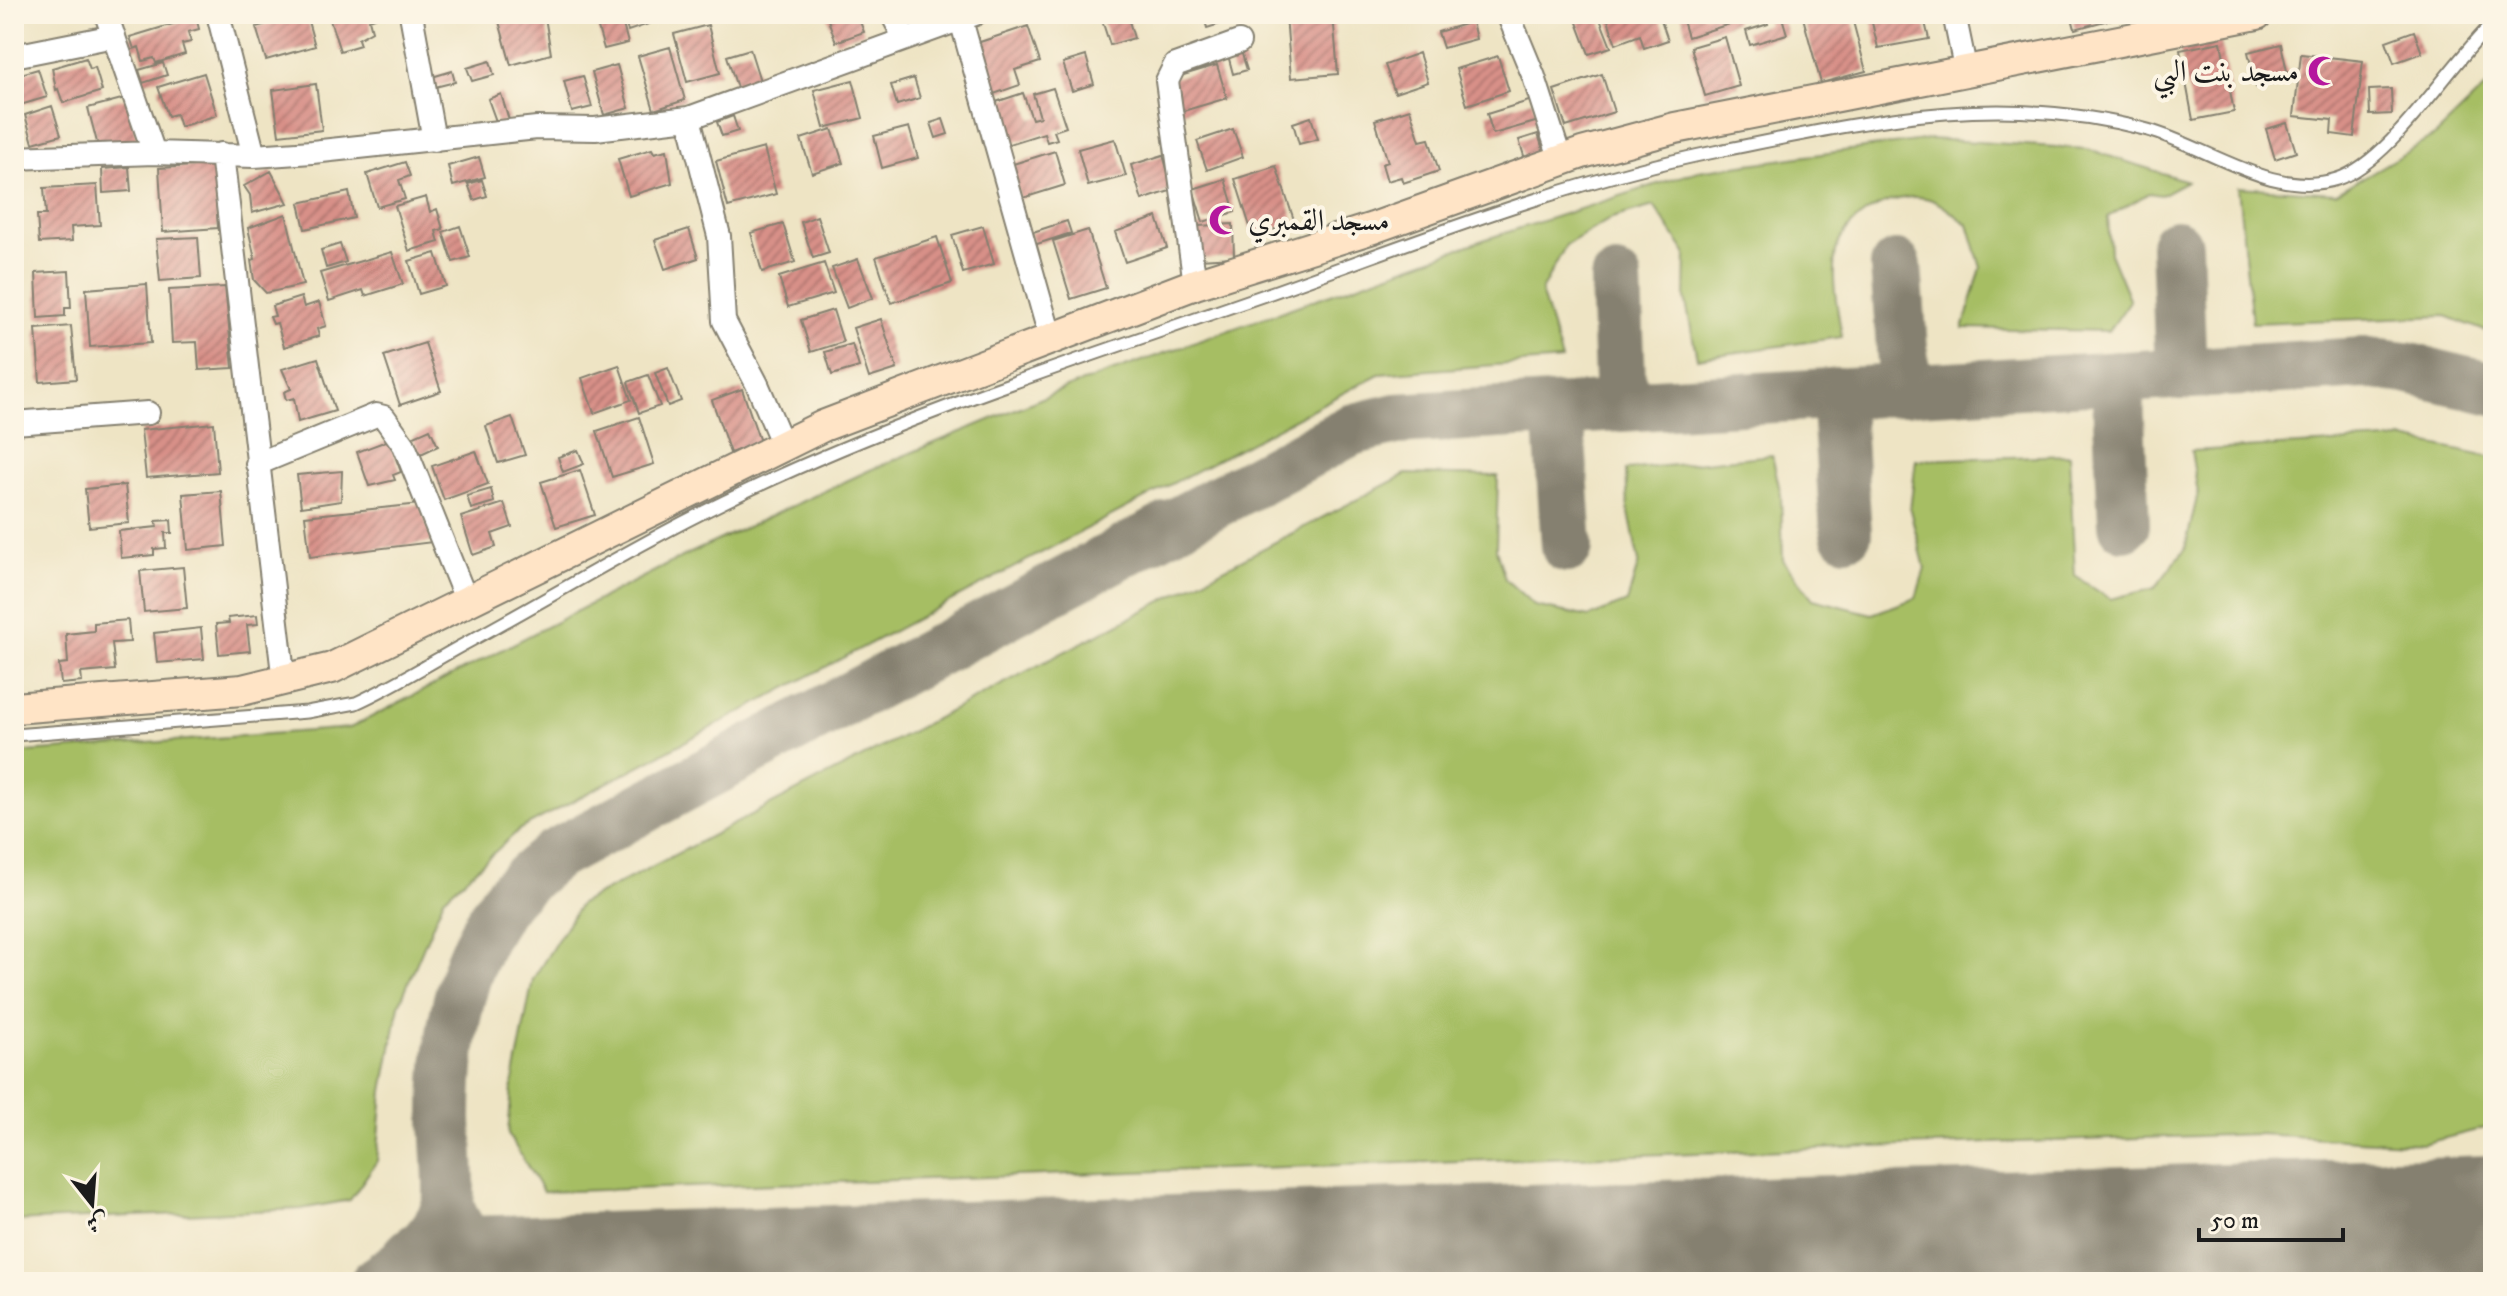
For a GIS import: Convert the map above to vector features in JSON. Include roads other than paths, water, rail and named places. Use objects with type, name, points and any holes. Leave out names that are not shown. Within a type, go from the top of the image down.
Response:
[{"type":"main road","points":[[14,708],[242,690],[332,668],[823,426],[1050,336],[1195,284],[1373,228],[1561,161],[1675,128],[1966,72],[2098,42],[2257,14]]},
{"type":"street","points":[[106,14],[154,153]]},
{"type":"street","points":[[218,14],[254,156]]},
{"type":"street","points":[[411,14],[434,140]]},
{"type":"street","points":[[892,14],[904,37]]},
{"type":"street","points":[[1508,14],[1534,77],[1561,161]]},
{"type":"street","points":[[1954,14],[1966,72]]},
{"type":"street","points":[[14,158],[154,153],[254,156],[537,128],[595,129],[689,118],[904,37],[968,17],[1050,336]]},
{"type":"street","points":[[14,56],[114,36]]},
{"type":"street","points":[[1195,284],[1167,81],[1175,65],[1239,42]]},
{"type":"street","points":[[689,118],[719,236],[724,321],[757,384],[783,445]]},
{"type":"street","points":[[222,154],[284,682]]},
{"type":"street","points":[[14,423],[148,413]]},
{"type":"street","points":[[257,464],[376,415],[384,417],[404,445],[467,602]]},
{"type":"lane","points":[[14,735],[307,712],[356,703],[717,505],[849,445],[959,402],[1546,196],[1657,164],[1905,116],[1988,109],[2137,127],[2186,142],[2277,180],[2317,183],[2337,179],[2372,159],[2493,23]]},
{"type":"place","name":"مسجد بنت البي","points":[[2323,71]]},
{"type":"place","name":"مسجد القمبري","points":[[1224,220]]}]
